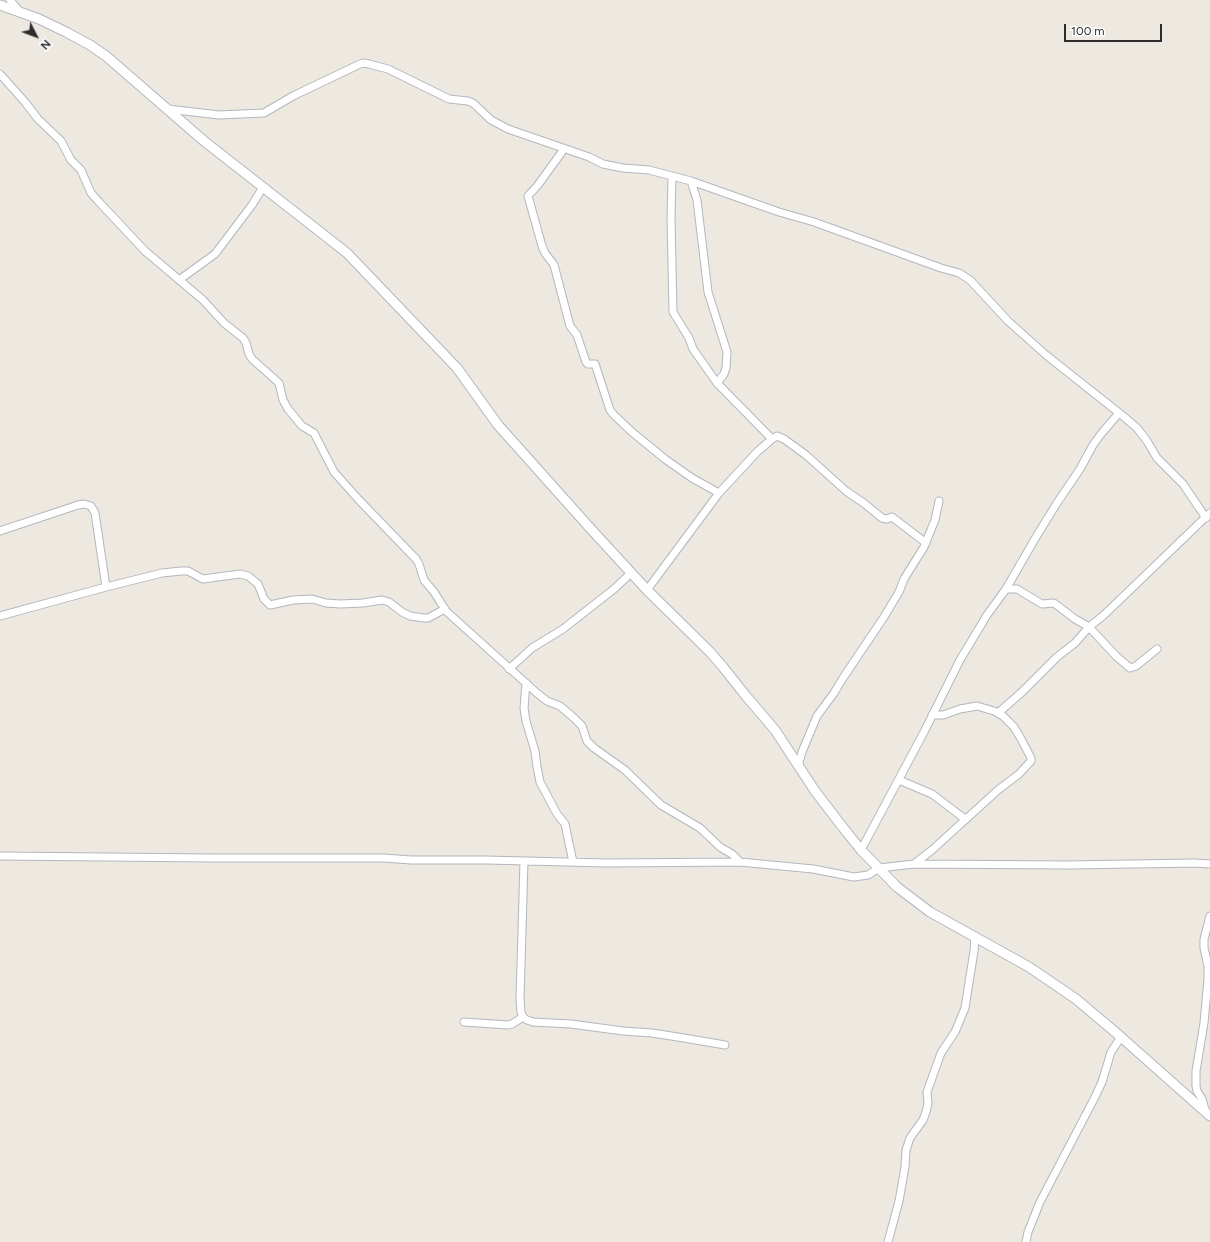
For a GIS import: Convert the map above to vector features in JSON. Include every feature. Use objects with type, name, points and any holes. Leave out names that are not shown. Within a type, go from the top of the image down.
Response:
[{"type":"street","points":[[10,0],[20,12]]},
{"type":"street","points":[[0,5],[39,20],[90,45],[106,56],[204,141],[347,253],[462,374],[504,432],[631,573],[724,667],[771,726],[829,810],[861,850],[897,887],[919,905],[1046,978],[1076,999],[1208,1115]]},
{"type":"street","points":[[166,109],[219,115],[264,113],[293,96],[364,63],[388,69],[449,100],[468,101],[473,103],[491,120],[508,129],[612,166],[649,170],[691,181],[779,212],[814,222],[966,276],[1008,321],[1137,428],[1157,458],[1183,484],[1208,515],[1104,615],[1089,627],[1075,643],[1057,657],[1022,692],[998,713]]},
{"type":"street","points":[[0,74],[38,119],[61,141],[71,160],[84,174],[94,197],[146,251],[203,300],[224,322],[243,338],[252,359],[279,383],[283,400],[288,409],[302,426],[314,433],[334,472],[367,509],[416,559],[424,580],[445,609],[526,684],[547,701],[560,706],[574,718],[582,726],[587,741],[594,748],[625,770],[661,805],[700,828],[740,862]]},
{"type":"street","points":[[564,149],[538,185],[528,196],[544,253],[554,265],[570,326],[577,335],[586,362],[588,364],[595,364],[610,410],[614,415],[670,463],[692,478],[719,493]]},
{"type":"street","points":[[672,176],[671,218],[673,312],[689,338],[693,349],[717,383],[772,439]]},
{"type":"street","points":[[691,181],[697,200],[708,292],[727,352],[726,368],[724,374],[717,383]]},
{"type":"street","points":[[179,280],[215,254],[252,205],[263,187]]},
{"type":"street","points":[[861,850],[899,780],[960,660],[987,615],[1006,589],[1038,533],[1080,469],[1093,445],[1119,412]]},
{"type":"street","points":[[647,590],[719,493],[757,452],[777,436],[784,439],[806,455],[846,491],[882,518],[885,520],[892,517],[926,543]]},
{"type":"street","points":[[798,766],[817,716],[884,617],[899,592],[904,579],[926,543],[935,520],[939,501]]},
{"type":"street","points":[[0,531],[78,505],[84,504],[91,506],[95,512],[106,587]]},
{"type":"street","points":[[0,616],[171,571],[188,571],[203,579],[240,574],[248,576],[258,584],[264,599],[270,605],[293,600],[312,599],[326,603],[345,604],[382,600],[389,602],[410,616],[424,618],[428,618],[445,609]]},
{"type":"street","points":[[509,669],[532,648],[563,628],[614,589],[631,573]]},
{"type":"street","points":[[1006,589],[1017,589],[1042,604],[1054,603],[1075,619],[1089,627],[1127,667],[1130,668],[1136,666],[1157,649]]},
{"type":"street","points":[[526,684],[524,708],[526,721],[535,751],[540,782],[557,814],[565,824],[573,862]]},
{"type":"street","points":[[914,864],[932,850],[998,790],[1019,774],[1031,761],[1031,758],[1020,737],[1003,716],[998,713],[977,706],[960,709],[943,715],[932,716]]},
{"type":"street","points":[[899,780],[932,794],[965,819]]},
{"type":"street","points":[[0,856],[384,858],[411,860],[573,862],[740,862],[766,863],[813,869],[854,877],[868,875],[879,868],[914,864],[1210,864]]},
{"type":"street","points":[[524,861],[520,999],[523,1017],[533,1022],[578,1024],[623,1031],[652,1033],[725,1046]]},
{"type":"street","points":[[1208,1115],[1202,1099],[1197,1091],[1196,1070],[1204,1023],[1208,979],[1208,966],[1204,948],[1204,939],[1210,916]]},
{"type":"street","points":[[888,1242],[905,1166],[906,1150],[910,1138],[923,1120],[926,1112],[928,1103],[927,1092],[941,1053],[962,1019],[974,951],[975,936]]},
{"type":"street","points":[[464,1022],[508,1025],[523,1017]]},
{"type":"street","points":[[1026,1242],[1028,1232],[1040,1202],[1095,1097],[1102,1082],[1112,1052],[1121,1037]]}]
